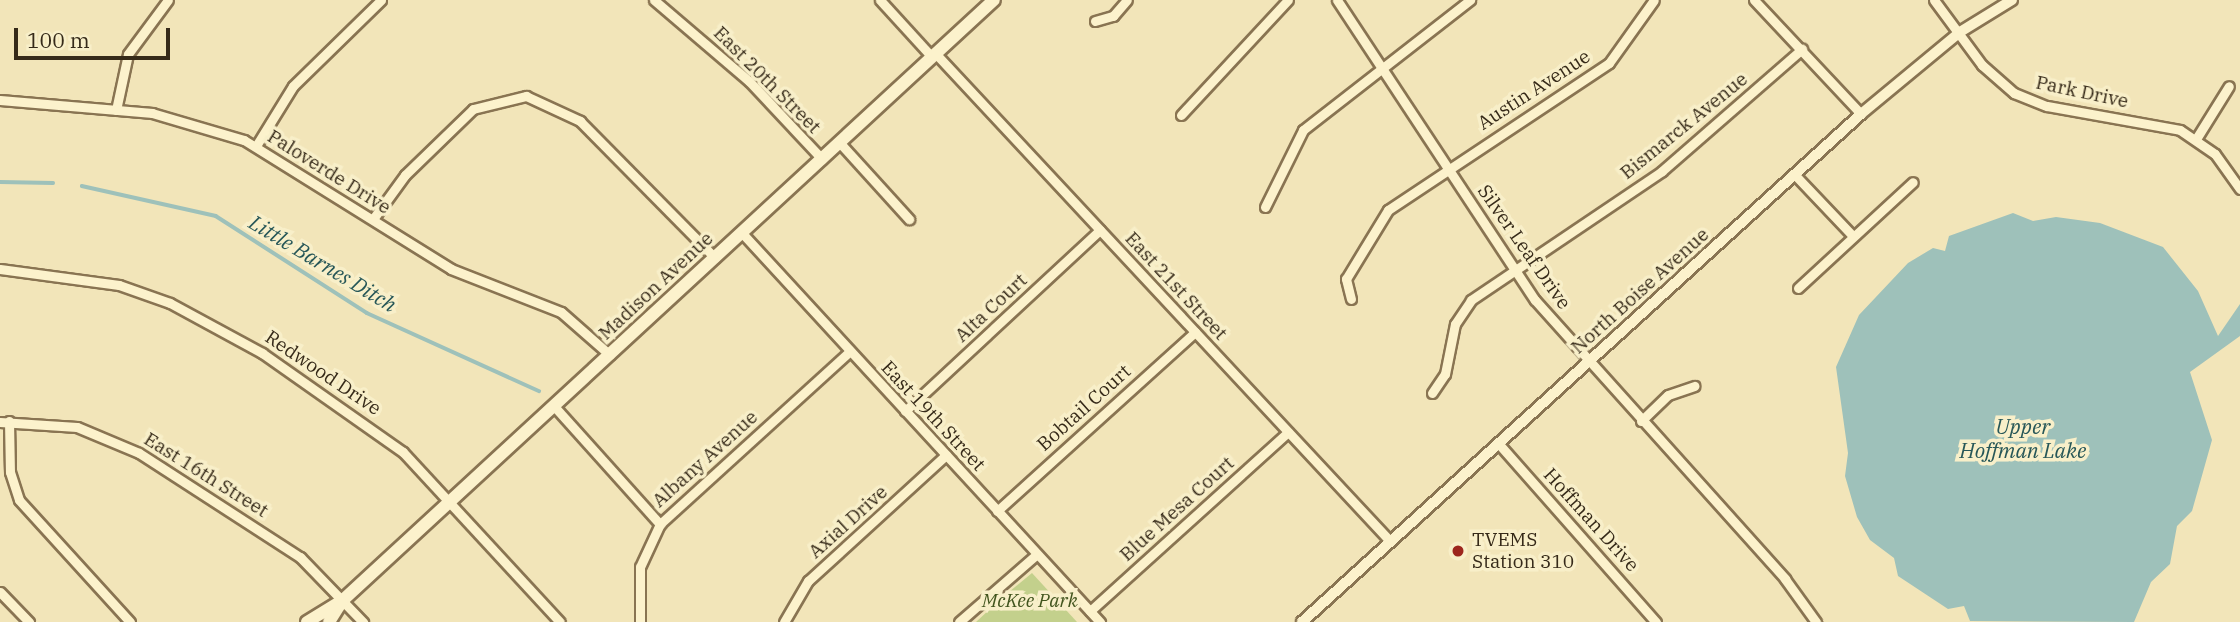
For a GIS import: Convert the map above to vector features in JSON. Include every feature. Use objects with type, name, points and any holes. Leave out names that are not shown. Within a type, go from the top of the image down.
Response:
[{"type":"main road","name":"Madison Avenue","points":[[307,622],[344,600],[994,0]]},
{"type":"main road","name":"Madison Avenue","points":[[329,622],[344,600]]},
{"type":"street","points":[[116,110],[128,54],[168,0]]},
{"type":"street","points":[[256,146],[293,86],[381,0]]},
{"type":"street","name":"East 20th Street","points":[[654,0],[749,81],[822,159]]},
{"type":"street","name":"East 21st Street","points":[[880,0],[1100,230],[1390,541]]},
{"type":"street","points":[[1095,21],[1113,16],[1127,0]]},
{"type":"street","points":[[1181,116],[1288,0]]},
{"type":"street","name":"Silver Leaf Drive","points":[[1337,0],[1512,268],[1589,361],[1785,579],[1816,622]]},
{"type":"street","points":[[1265,207],[1303,130],[1470,0]]},
{"type":"street","name":"Austin Avenue","points":[[1351,299],[1346,279],[1369,232],[1407,193],[1609,63],[1654,0]]},
{"type":"street","points":[[1754,0],[1802,48],[1861,114]]},
{"type":"street","name":"Park Drive","points":[[1934,0],[1990,74],[2027,100],[2180,130],[2196,139],[2240,189]]},
{"type":"street","name":"North Boise Avenue","points":[[1302,622],[1861,114],[1960,32],[2011,0]]},
{"type":"street","name":"Bismarck Avenue","points":[[1432,393],[1446,374],[1451,334],[1465,307],[1512,268],[1662,171],[1802,48]]},
{"type":"street","points":[[2196,139],[2229,86]]},
{"type":"street","points":[[373,219],[405,175],[473,109],[526,96],[580,121],[715,258]]},
{"type":"street","name":"Paloverde Drive","points":[[0,100],[116,110],[187,120],[256,146],[451,269],[561,312],[610,355]]},
{"type":"street","points":[[840,143],[909,219]]},
{"type":"street","points":[[1795,175],[1851,234]]},
{"type":"street","points":[[1798,288],[1851,234],[1913,182]]},
{"type":"street","name":"Alta Court","points":[[905,411],[1100,230]]},
{"type":"street","name":"East 19th Street","points":[[741,233],[1100,622]]},
{"type":"street","name":"Redwood Drive","points":[[0,269],[119,285],[213,323],[372,426],[449,503],[560,622]]},
{"type":"street","name":"Bobtail Court","points":[[997,511],[1195,332]]},
{"type":"street","name":"Albany Avenue","points":[[640,622],[640,567],[660,524],[850,351]]},
{"type":"street","points":[[1642,421],[1668,395],[1694,386]]},
{"type":"street","points":[[554,406],[660,524]]},
{"type":"street","name":"East 16th Street","points":[[4,422],[44,421],[108,436],[276,540],[344,600],[363,622]]},
{"type":"street","points":[[4,422],[10,472],[19,500],[130,622]]},
{"type":"street","name":"Blue Mesa Court","points":[[1090,611],[1288,432]]},
{"type":"street","name":"Hoffman Drive","points":[[1498,443],[1656,622]]},
{"type":"street","name":"Axial Drive","points":[[783,622],[808,581],[946,455]]},
{"type":"street","points":[[959,622],[1037,554]]},
{"type":"street","points":[[0,592],[29,622]]},
{"type":"green space","name":"McKee Park","points":[[1032,573],[1077,622],[976,622],[1004,596]]},
{"type":"water","name":"Upper Hoffman Lake","points":[[2013,213],[2033,221],[2056,217],[2100,223],[2163,247],[2198,291],[2218,336],[2240,304],[2240,336],[2190,372],[2212,440],[2192,511],[2177,526],[2170,564],[2151,582],[2134,622],[1970,621],[1964,606],[1948,609],[1898,576],[1894,558],[1870,540],[1857,517],[1845,476],[1848,453],[1836,367],[1859,315],[1908,263],[1933,248],[1945,251],[1949,236]]},
{"type":"waterway","name":"Little Barnes Ditch","points":[[0,182],[53,183]]},
{"type":"waterway","name":"Little Barnes Ditch","points":[[82,186],[216,216],[367,313],[539,391]]},
{"type":"place","name":"TVEMS Station 310","points":[[1458,551]]}]
